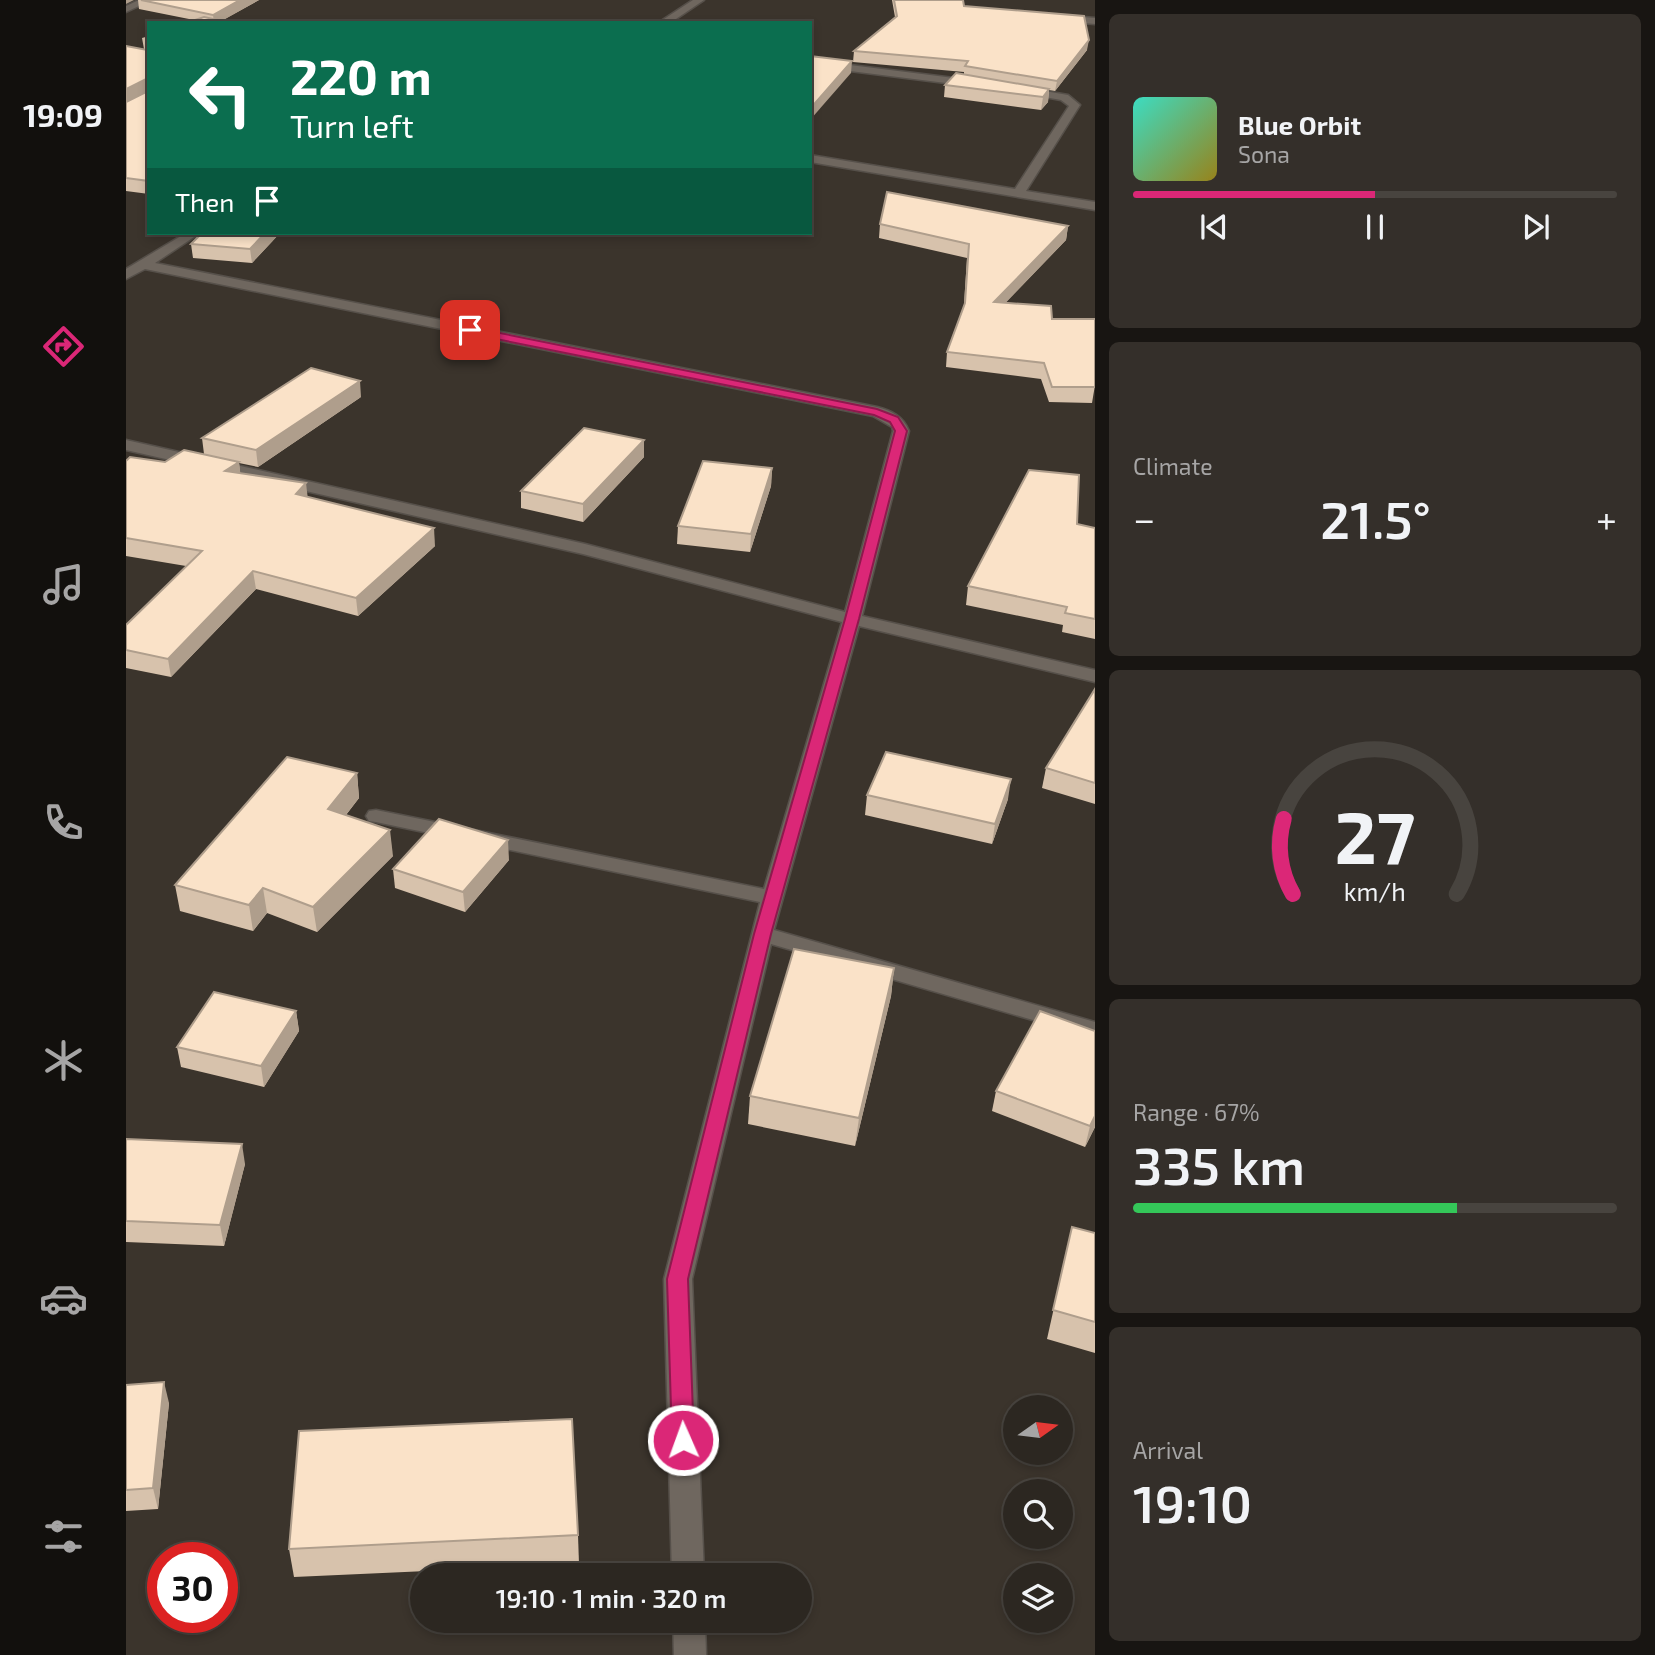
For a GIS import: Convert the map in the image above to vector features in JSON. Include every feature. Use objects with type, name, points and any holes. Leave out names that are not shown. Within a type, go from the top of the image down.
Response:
[{"type":"street","points":[[126,9],[147,0]]},
{"type":"street","points":[[666,21],[699,0]]},
{"type":"street","points":[[1067,20],[1041,18],[1095,21]]},
{"type":"street","points":[[812,63],[1064,97],[1075,105],[1018,193]]},
{"type":"street","points":[[812,158],[1095,206]]},
{"type":"street","points":[[126,275],[191,235]]},
{"type":"street","points":[[145,265],[877,412],[894,419],[901,431],[852,619],[762,934],[678,1279],[688,1563]]},
{"type":"street","points":[[126,445],[585,549],[852,619],[1095,676]]},
{"type":"street","points":[[376,816],[773,898]]},
{"type":"street","points":[[762,934],[1095,1030]]},
{"type":"street","points":[[690,1633],[691,1655]]},
{"type":"building","points":[[141,0],[240,0],[213,15]]},
{"type":"building","points":[[894,0],[963,0],[964,6],[1084,16],[1089,40],[1057,81],[965,66],[968,61],[854,51],[897,16]]},
{"type":"building","points":[[204,17],[222,21],[192,21]]},
{"type":"building","points":[[126,46],[147,50],[147,79],[126,89]]},
{"type":"building","points":[[812,56],[852,61],[812,107]]},
{"type":"building","points":[[956,73],[1049,89],[1043,97],[945,85]]},
{"type":"building","points":[[147,92],[147,181],[126,178],[126,102]]},
{"type":"building","points":[[887,192],[1068,226],[994,302],[1051,306],[1052,319],[1095,319],[1095,387],[1052,387],[1044,363],[947,352],[965,303],[969,244],[880,224]]},
{"type":"building","points":[[200,235],[263,235],[250,249],[191,244]]},
{"type":"building","points":[[311,368],[360,381],[256,450],[202,438]]},
{"type":"building","points":[[584,428],[644,440],[583,504],[521,491]]},
{"type":"building","points":[[184,450],[239,462],[225,471],[306,483],[296,494],[434,528],[356,598],[253,571],[168,659],[126,650],[126,625],[202,551],[126,538],[126,461],[130,457],[165,462]]},
{"type":"building","points":[[703,461],[772,468],[751,534],[678,526]]},
{"type":"building","points":[[1029,470],[1079,475],[1077,524],[1095,528],[1095,619],[1065,613],[1067,607],[968,586]]},
{"type":"building","points":[[1095,689],[1095,783],[1046,768]]},
{"type":"building","points":[[886,752],[1011,779],[995,824],[867,795]]},
{"type":"building","points":[[287,757],[357,773],[328,809],[390,830],[313,907],[263,888],[249,905],[175,885]]},
{"type":"building","points":[[439,819],[508,840],[463,892],[393,869]]},
{"type":"building","points":[[794,949],[894,968],[859,1118],[750,1096]]},
{"type":"building","points":[[214,992],[296,1011],[261,1066],[177,1047]]},
{"type":"building","points":[[1040,1011],[1095,1031],[1095,1116],[1090,1126],[996,1091]]},
{"type":"building","points":[[126,1139],[242,1144],[220,1225],[126,1221]]},
{"type":"building","points":[[1072,1227],[1095,1233],[1095,1322],[1053,1310]]},
{"type":"building","points":[[164,1382],[153,1488],[126,1490],[126,1385]]},
{"type":"building","points":[[572,1419],[578,1535],[289,1549],[299,1431]]},
{"type":"route","points":[[470,330],[877,412],[894,419],[900,425],[901,431],[852,619],[762,934],[678,1279],[683,1440]]}]
